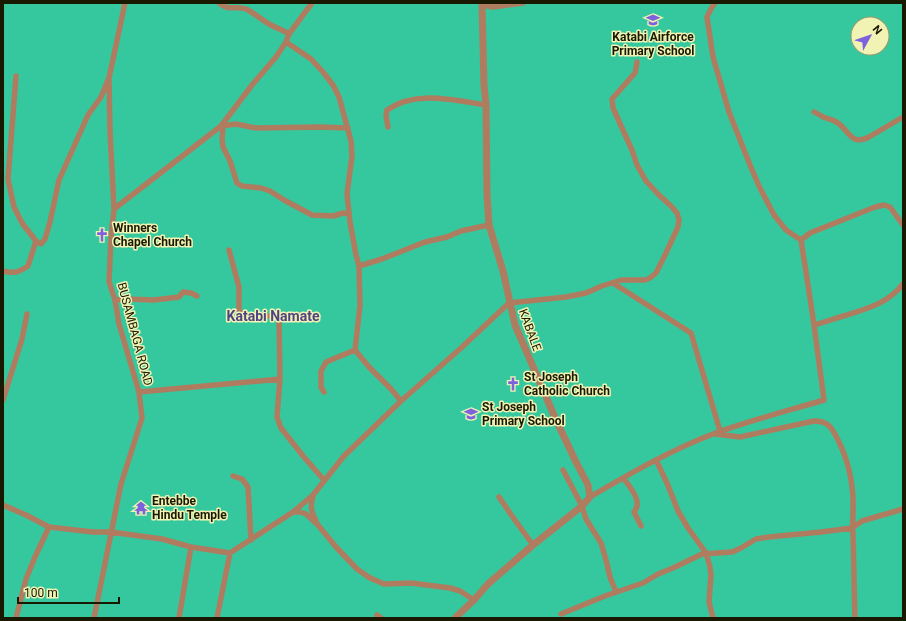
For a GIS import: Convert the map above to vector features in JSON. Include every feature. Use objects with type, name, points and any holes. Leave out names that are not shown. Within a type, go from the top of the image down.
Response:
[{"type":"street","name":"BUSAMBAGA ROAD","points":[[94,618],[121,484],[142,418],[139,392],[109,282],[114,209],[109,78],[125,3]]},
{"type":"street","points":[[219,3],[223,7],[232,9],[243,8],[289,34]]},
{"type":"street","points":[[114,209],[222,126],[252,85],[276,57],[286,42],[289,34],[312,3]]},
{"type":"street","points":[[482,4],[493,7],[523,3]]},
{"type":"street","points":[[455,618],[488,584],[533,545],[582,506],[590,497],[656,460],[712,434],[824,400],[801,240],[786,230],[774,215],[753,172],[729,112],[713,58],[707,17],[715,3]]},
{"type":"street","name":"KABALE","points":[[482,4],[489,225],[503,271],[515,325],[556,420],[588,485],[590,497]]},
{"type":"street","points":[[286,42],[311,59],[323,72],[339,97],[351,141],[352,156],[347,194],[349,214],[359,266],[360,306],[355,350],[401,402]]},
{"type":"street","points":[[3,505],[26,514],[49,527],[93,532],[111,532],[162,539],[191,547],[230,553],[293,512],[313,495],[344,456],[509,303],[566,297],[586,293],[621,280],[644,280],[650,278],[656,273],[659,267],[678,227],[679,220],[677,213],[646,180],[637,165],[632,150],[613,108],[612,99],[635,72],[637,62]]},
{"type":"street","points":[[16,76],[8,179],[14,207],[22,223],[36,241],[41,244],[45,239],[50,222],[59,180],[88,115],[101,97],[109,78]]},
{"type":"street","points":[[388,127],[386,115],[387,110],[394,105],[414,99],[431,97],[486,105]]},
{"type":"street","points":[[814,112],[824,118],[837,122],[852,138],[858,141],[869,137],[903,117]]},
{"type":"street","points":[[222,126],[236,124],[256,128],[348,128]]},
{"type":"street","points":[[222,126],[223,147],[230,161],[237,183],[242,186],[262,188],[270,191],[312,215],[333,216],[343,213],[349,214]]},
{"type":"street","points":[[801,240],[810,233],[822,227],[884,205],[890,207],[903,225]]},
{"type":"street","points":[[359,266],[382,259],[425,242],[447,237],[461,231],[489,225]]},
{"type":"street","points":[[3,271],[12,274],[28,266],[36,241]]},
{"type":"street","points":[[229,250],[239,287],[239,310],[246,316],[276,316],[280,322],[280,379],[277,417],[281,428],[324,480]]},
{"type":"street","points":[[613,283],[691,333],[720,431]]},
{"type":"street","points":[[814,325],[864,310],[878,304],[891,297],[903,284]]},
{"type":"street","points":[[115,300],[154,300],[179,297],[183,292],[191,293],[197,296]]},
{"type":"street","points":[[3,400],[22,339],[27,314]]},
{"type":"street","points":[[324,392],[321,387],[321,371],[326,362],[355,350]]},
{"type":"street","points":[[139,392],[280,379]]},
{"type":"street","points":[[712,434],[740,437],[814,421],[828,423],[834,431],[847,458],[852,487],[855,618]]},
{"type":"street","points":[[656,460],[678,511],[706,553],[710,567],[711,583],[709,602],[713,618]]},
{"type":"street","points":[[563,470],[582,506],[586,519],[601,543],[610,578],[616,592]]},
{"type":"street","points":[[233,476],[242,479],[248,487],[251,540]]},
{"type":"street","points":[[623,478],[631,488],[637,500],[637,505],[634,512],[641,526]]},
{"type":"street","points":[[313,495],[311,510],[318,525]]},
{"type":"street","points":[[499,497],[533,545]]},
{"type":"street","points":[[561,614],[643,583],[658,574],[706,553],[732,552],[756,539],[768,536],[852,528],[862,521],[903,509]]},
{"type":"street","points":[[293,512],[306,514],[318,525],[357,569],[370,578],[384,584],[411,583],[450,588],[460,591],[474,600]]},
{"type":"street","points":[[16,618],[26,579],[49,527]]},
{"type":"street","points":[[179,618],[191,547]]},
{"type":"street","points":[[217,618],[230,553]]},
{"type":"shaded area","points":[[3,3],[903,3],[903,618],[3,618]]},
{"type":"place","name":"Katabi Airforce Primary School","points":[[653,20]]},
{"type":"place","name":"Winners Chapel Church","points":[[102,235]]},
{"type":"place","name":"St Joseph Catholic Church","points":[[513,384]]},
{"type":"place","name":"St Joseph Primary School","points":[[471,414]]},
{"type":"place","name":"Entebbe Hindu Temple","points":[[141,508]]},
{"type":"district","name":"Katabi Namate","points":[[273,316]]}]
